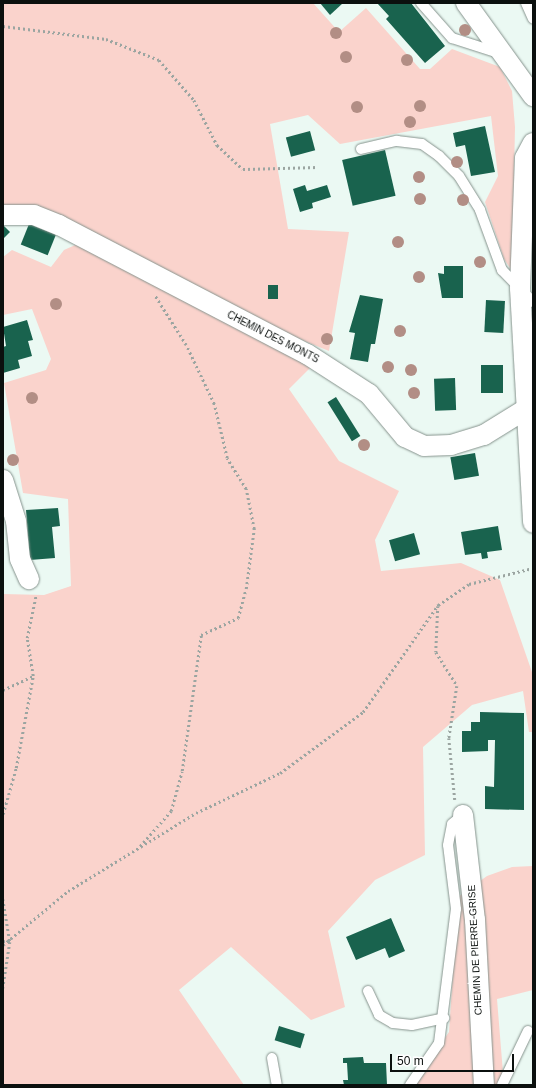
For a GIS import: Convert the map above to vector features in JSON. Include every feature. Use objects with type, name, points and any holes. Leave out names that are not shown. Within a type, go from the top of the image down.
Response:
[{"type":"street","points":[[466,3],[533,96]]},
{"type":"street","points":[[533,143],[525,158],[526,409],[533,522]]},
{"type":"street","name":"CHEMIN DES MONTS","points":[[3,215],[34,215],[59,225],[307,354],[369,394],[405,438],[424,446],[451,445],[484,435],[526,409]]},
{"type":"street","points":[[3,480],[7,508],[20,559],[29,579]]},
{"type":"street","name":"CHEMIN DE PIERRE-GRISE","points":[[464,815],[475,920],[484,1085]]},
{"type":"lane","points":[[421,3],[452,38],[501,53]]},
{"type":"lane","points":[[526,3],[533,19]]},
{"type":"lane","points":[[361,149],[397,141],[422,144],[439,156],[459,176],[480,210],[502,270],[526,295]]},
{"type":"lane","points":[[410,1085],[439,1043],[444,1018],[456,909],[448,845],[452,824],[464,815]]},
{"type":"lane","points":[[368,991],[379,1015],[393,1023],[412,1025],[444,1018]]},
{"type":"lane","points":[[502,1085],[528,1031]]},
{"type":"lane","points":[[272,1058],[277,1085]]},
{"type":"path","points":[[3,26],[106,39],[159,60],[194,100],[217,145],[243,169],[318,167]]},
{"type":"path","points":[[138,848],[171,811],[182,771],[201,635],[238,618],[246,589],[254,529],[246,489],[228,458],[214,404],[186,345],[152,292]]},
{"type":"path","points":[[3,945],[10,942],[68,891],[196,813],[280,773],[363,712],[438,605],[469,584],[533,568]]},
{"type":"path","points":[[3,814],[16,768],[33,676],[27,638],[36,592],[29,579]]},
{"type":"path","points":[[438,605],[436,652],[457,686],[450,745],[456,806],[464,815]]},
{"type":"path","points":[[3,690],[33,676]]},
{"type":"path","points":[[3,899],[10,942],[3,988]]},
{"type":"path","points":[[3,941],[10,942]]},
{"type":"shaded area","points":[[3,3],[313,3],[339,32],[366,8],[420,69],[430,69],[452,49],[500,67],[512,91],[515,127],[512,271],[504,259],[485,202],[498,176],[491,116],[340,144],[308,115],[270,124],[288,229],[349,232],[329,351],[275,329],[51,217],[3,215]]},
{"type":"shaded area","points":[[82,242],[313,365],[289,389],[339,461],[399,491],[375,540],[381,571],[461,563],[500,580],[533,675],[533,732],[529,732],[523,691],[472,705],[423,747],[425,855],[375,880],[328,931],[345,1007],[311,1020],[231,947],[179,990],[244,1085],[3,1085],[3,594],[44,595],[71,586],[68,499],[23,493],[4,383],[46,370],[51,359],[32,309],[3,315],[3,257],[12,250],[51,267],[64,250]]},
{"type":"shaded area","points":[[533,866],[533,990],[497,999],[504,1085],[412,1085],[449,1032],[458,897],[487,876],[512,867]]},
{"type":"building","points":[[320,3],[343,3],[330,15]]},
{"type":"building","points":[[377,3],[411,3],[445,46],[425,63],[386,19],[389,16]]},
{"type":"building","points":[[485,126],[495,172],[471,176],[465,145],[456,147],[453,133]]},
{"type":"building","points":[[310,131],[315,150],[291,157],[286,137]]},
{"type":"building","points":[[385,150],[396,196],[353,206],[342,160]]},
{"type":"building","points":[[305,185],[307,191],[327,185],[331,197],[312,203],[313,208],[300,212],[293,189]]},
{"type":"building","points":[[29,224],[56,235],[48,255],[21,244]]},
{"type":"building","points":[[3,225],[10,232],[3,239]]},
{"type":"building","points":[[444,266],[463,266],[463,298],[442,298],[438,273],[444,274]]},
{"type":"building","points":[[268,285],[278,285],[278,299],[268,299]]},
{"type":"building","points":[[360,295],[383,299],[375,344],[371,344],[368,362],[350,359],[355,333],[349,332]]},
{"type":"building","points":[[486,300],[505,301],[503,333],[484,332]]},
{"type":"building","points":[[27,320],[33,340],[28,341],[32,356],[18,360],[20,368],[3,373],[3,347],[6,346],[3,327]]},
{"type":"building","points":[[481,365],[503,365],[503,393],[481,393]]},
{"type":"building","points":[[455,378],[456,410],[435,411],[434,379]]},
{"type":"building","points":[[336,397],[360,436],[352,441],[328,402]]},
{"type":"building","points":[[475,453],[479,476],[454,480],[450,457]]},
{"type":"building","points":[[58,508],[60,526],[52,527],[55,558],[30,560],[26,510]]},
{"type":"building","points":[[498,526],[502,550],[487,552],[488,558],[482,559],[481,553],[465,555],[461,532]]},
{"type":"building","points":[[414,533],[420,554],[395,561],[389,540]]},
{"type":"building","points":[[480,712],[524,713],[524,810],[485,809],[485,786],[494,787],[495,740],[488,740],[488,751],[462,752],[462,731],[471,731],[471,722],[480,722]]},
{"type":"building","points":[[391,918],[405,951],[389,958],[385,948],[356,960],[346,937]]},
{"type":"building","points":[[279,1026],[305,1034],[300,1048],[275,1040]]},
{"type":"building","points":[[363,1057],[364,1063],[386,1063],[387,1085],[344,1085],[343,1080],[348,1080],[347,1063],[343,1063],[343,1058]]}]
